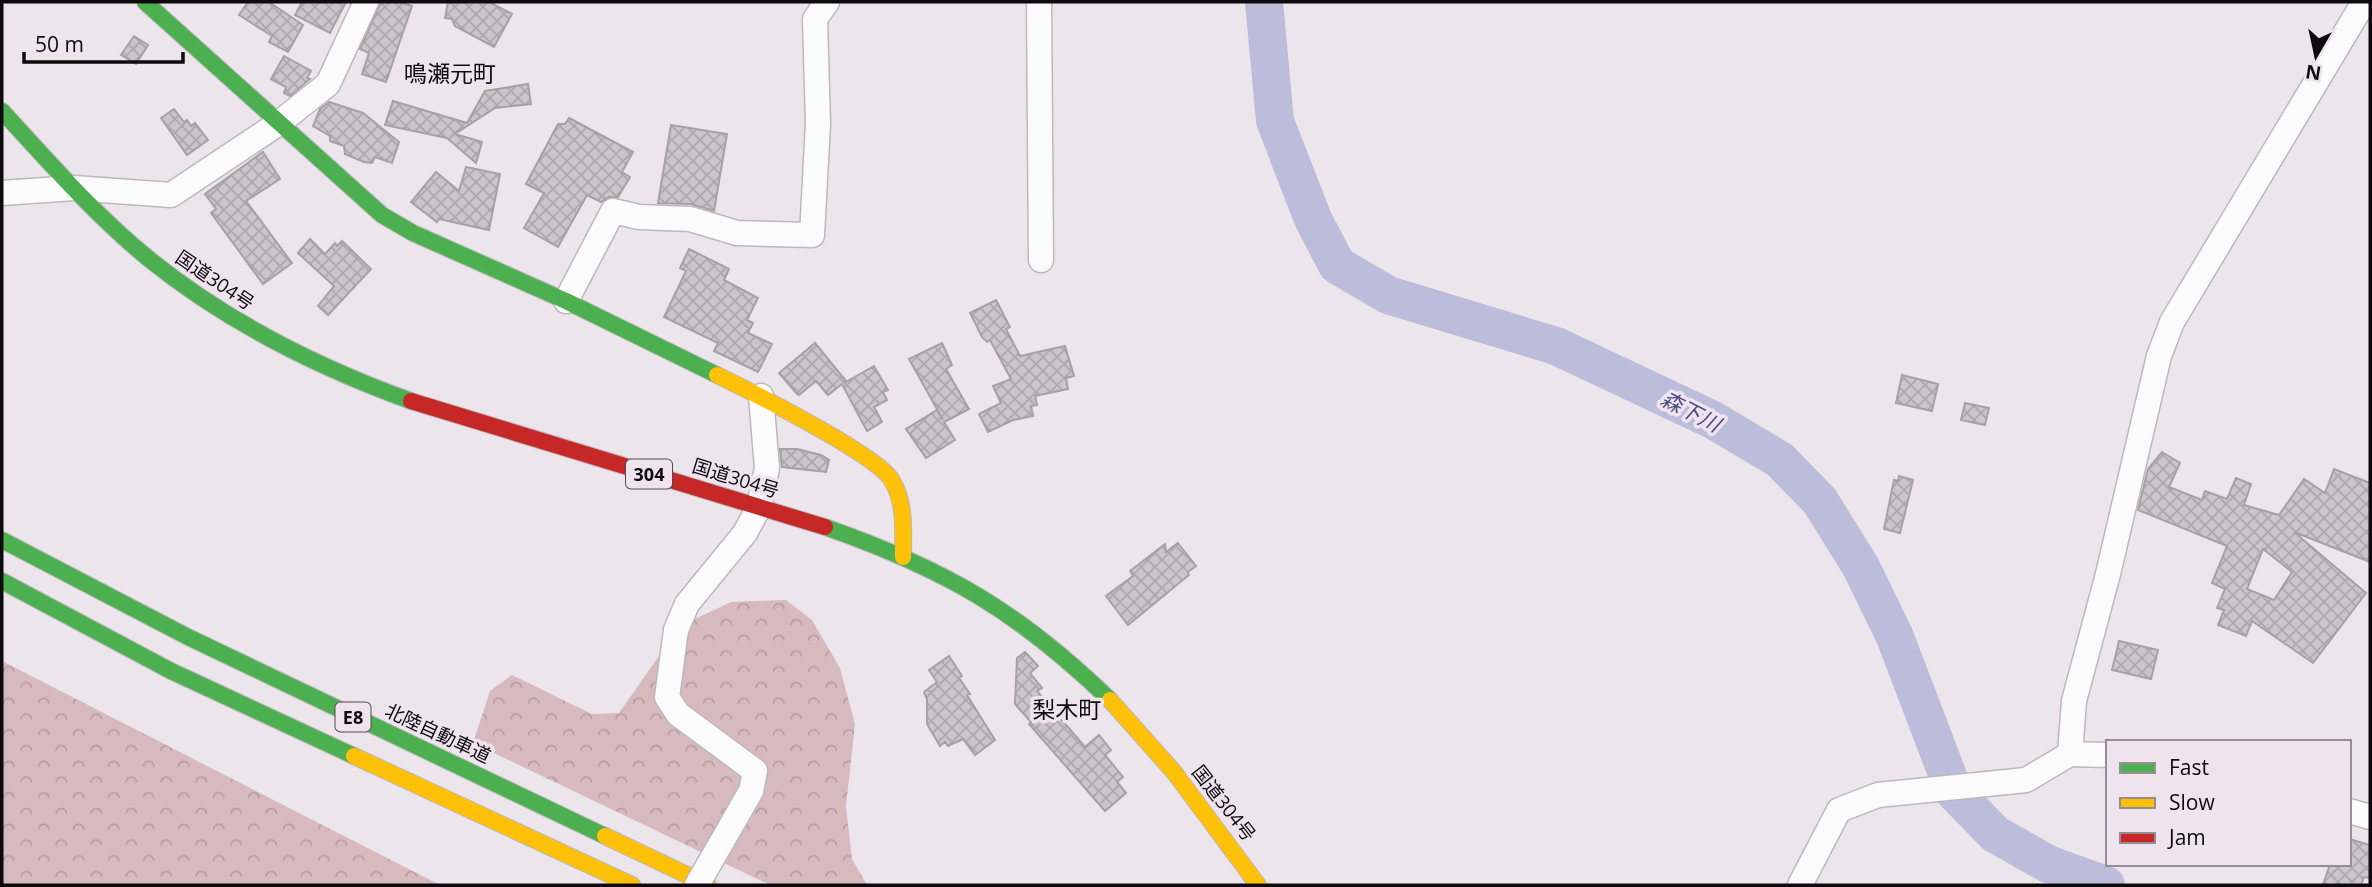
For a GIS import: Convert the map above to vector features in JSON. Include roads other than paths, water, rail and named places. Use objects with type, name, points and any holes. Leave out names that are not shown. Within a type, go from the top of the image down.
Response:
[{"type":"main road","points":[[145,2],[382,215],[413,233],[566,301],[761,396],[883,469],[895,482],[902,500],[902,557]]},
{"type":"main road","name":"国道304号","points":[[2,111],[74,188],[147,258],[228,317],[358,383],[421,405],[838,532],[902,557],[955,582],[1004,610],[1100,689],[1155,750],[1258,885]]},
{"type":"main road","name":"北陸自動車道","points":[[2,540],[222,654],[708,885]]},
{"type":"main road","name":"E8","points":[[2,581],[172,671],[632,885]]},
{"type":"main road","points":[[481,817],[528,845],[612,885]]},
{"type":"street","points":[[2,193],[74,188],[171,195],[279,123],[328,84],[366,2]]},
{"type":"street","points":[[566,301],[613,211],[639,217],[690,219],[737,233],[812,235],[818,123],[815,19],[827,2]]},
{"type":"street","points":[[1039,2],[1041,260]]},
{"type":"street","points":[[2070,754],[2074,701],[2108,574],[2159,356],[2172,322],[2364,2]]},
{"type":"street","points":[[697,885],[751,791],[755,771],[678,714],[667,697],[676,630],[687,604],[745,533],[759,507],[767,468],[761,396]]},
{"type":"street","points":[[1800,885],[1839,810],[1878,795],[2026,780],[2070,754],[2106,755]]},
{"type":"street","points":[[2351,812],[2370,817]]},
{"type":"waterway","name":"森下川","points":[[1264,2],[1275,121],[1313,219],[1337,265],[1388,295],[1556,346],[1713,420],[1780,460],[1820,501],[1861,567],[1895,637],[1954,792],[1995,834],[2048,864],[2106,885]]},
{"type":"district","name":"鳴瀬元町","points":[[450,73]]},
{"type":"district","name":"梨木町","points":[[1067,709]]}]
